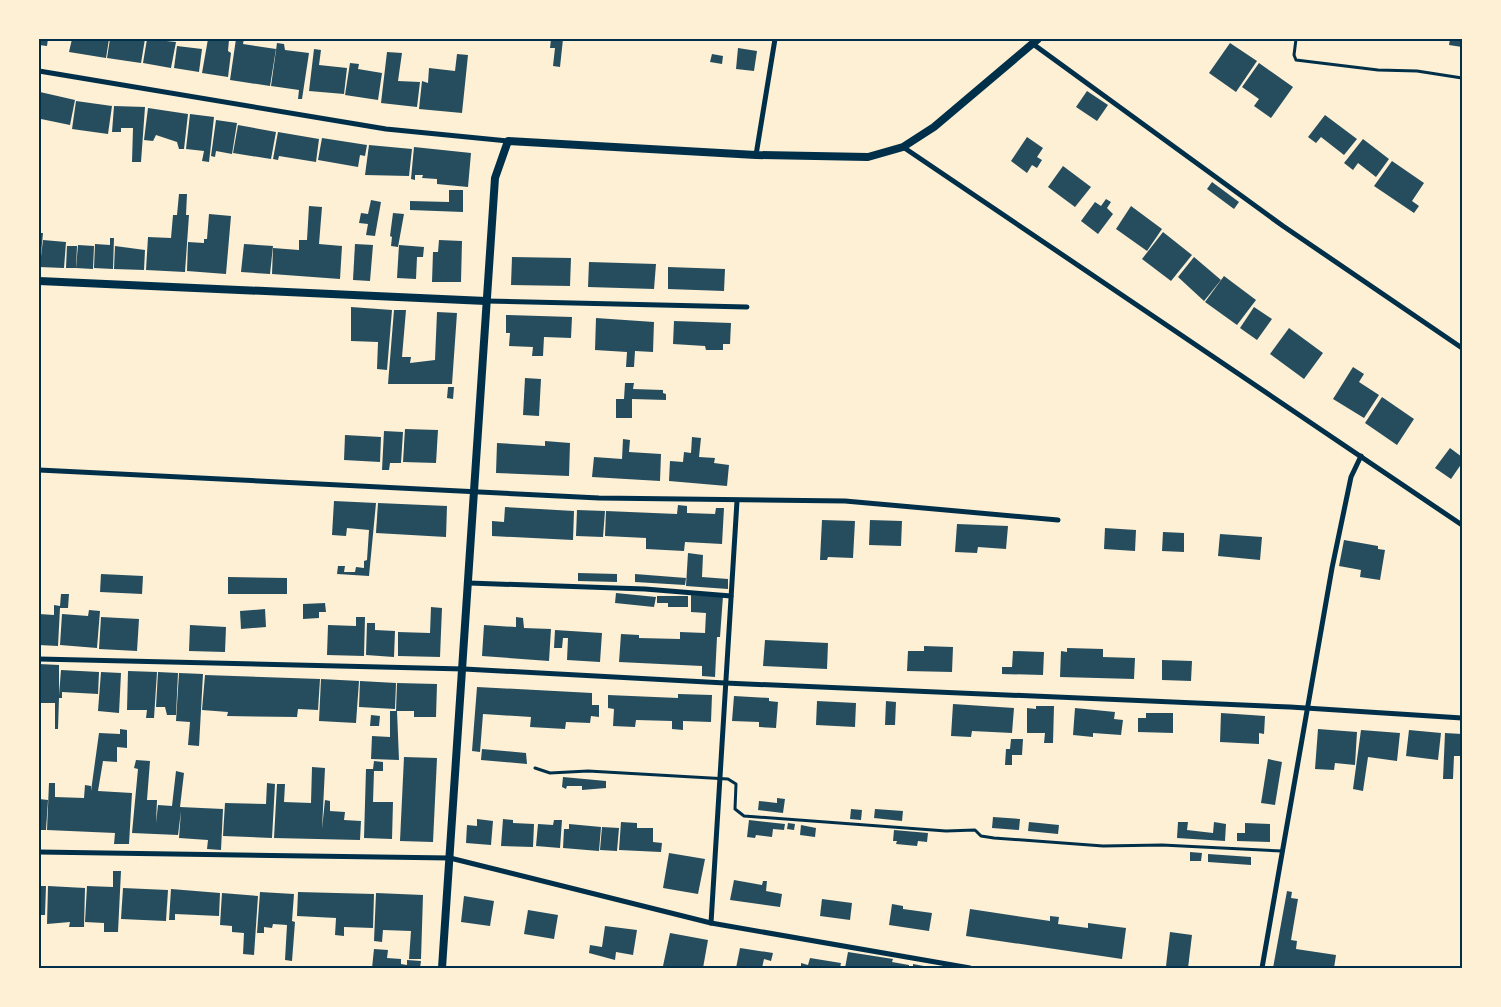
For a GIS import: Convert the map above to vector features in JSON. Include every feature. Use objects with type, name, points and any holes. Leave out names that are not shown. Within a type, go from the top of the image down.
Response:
[{"type":"street","points":[[756,155],[776,39]]},
{"type":"street","points":[[39,71],[386,129],[508,141],[756,155],[868,157],[903,147],[934,127],[1036,41],[1284,226],[1462,348]]},
{"type":"street","points":[[442,968],[464,669],[495,178],[508,141]]},
{"type":"street","points":[[903,147],[1462,525]]},
{"type":"street","points":[[39,281],[486,300],[747,307]]},
{"type":"street","points":[[1262,968],[1351,477],[1361,456]]},
{"type":"street","points":[[39,470],[599,498],[737,501],[845,500],[1058,520]]},
{"type":"street","points":[[711,923],[737,501]]},
{"type":"street","points":[[469,583],[645,589],[731,596]]},
{"type":"street","points":[[39,659],[464,669],[725,683],[1308,708],[1462,718]]},
{"type":"street","points":[[39,852],[450,858],[711,923],[970,968]]},
{"type":"lane","points":[[1296,39],[1294,55],[1296,60],[1378,70],[1417,71],[1462,78]]},
{"type":"lane","points":[[535,768],[550,772],[588,771],[728,779],[736,784],[736,809],[744,816],[946,831],[975,830],[981,836],[994,838],[1103,846],[1162,846],[1282,851]]},
{"type":"building","points":[[39,39],[48,39],[47,46],[39,45]]},
{"type":"building","points":[[72,39],[109,39],[106,58],[69,52]]},
{"type":"building","points":[[110,39],[145,39],[141,63],[107,58]]},
{"type":"building","points":[[147,39],[176,42],[171,68],[143,63]]},
{"type":"building","points":[[208,39],[229,40],[228,51],[231,53],[228,77],[202,73]]},
{"type":"building","points":[[236,39],[244,39],[243,44],[276,49],[270,86],[230,80]]},
{"type":"building","points":[[551,39],[563,39],[560,67],[553,66],[555,48],[550,48]]},
{"type":"building","points":[[1450,39],[1462,39],[1462,47],[1449,45]]},
{"type":"building","points":[[277,43],[284,44],[285,50],[309,53],[302,99],[298,99],[299,90],[271,86]]},
{"type":"building","points":[[1230,43],[1257,61],[1236,92],[1209,73]]},
{"type":"building","points":[[177,46],[202,49],[199,72],[174,68]]},
{"type":"building","points":[[738,48],[757,51],[754,71],[736,69]]},
{"type":"building","points":[[314,49],[321,50],[319,65],[347,68],[344,94],[309,91]]},
{"type":"building","points":[[387,52],[402,53],[398,81],[420,82],[417,107],[381,103]]},
{"type":"building","points":[[457,54],[468,55],[462,113],[419,109],[422,81],[428,83],[429,68],[455,71]]},
{"type":"building","points":[[712,54],[723,56],[722,64],[710,62]]},
{"type":"building","points":[[350,63],[359,64],[358,69],[382,73],[378,100],[345,95]]},
{"type":"building","points":[[1259,63],[1293,87],[1271,118],[1254,106],[1259,99],[1242,87]]},
{"type":"building","points":[[1087,91],[1108,105],[1097,121],[1076,107]]},
{"type":"building","points":[[40,92],[75,100],[70,125],[41,119],[39,123]]},
{"type":"building","points":[[76,101],[112,106],[108,134],[72,129]]},
{"type":"building","points":[[114,106],[145,107],[141,162],[132,162],[133,128],[121,128],[121,132],[112,132]]},
{"type":"building","points":[[148,108],[188,114],[184,149],[179,149],[177,142],[156,135],[153,141],[144,140]]},
{"type":"building","points":[[190,114],[214,117],[209,162],[202,161],[204,151],[186,149]]},
{"type":"building","points":[[1325,115],[1357,139],[1344,155],[1321,137],[1316,143],[1308,137]]},
{"type":"building","points":[[216,120],[237,123],[232,154],[216,151],[215,157],[211,156]]},
{"type":"building","points":[[238,125],[276,132],[271,159],[233,153]]},
{"type":"building","points":[[278,132],[319,139],[316,162],[279,156],[278,160],[273,159]]},
{"type":"building","points":[[1027,137],[1043,148],[1037,157],[1042,160],[1037,168],[1032,165],[1027,173],[1011,161]]},
{"type":"building","points":[[322,138],[367,145],[365,156],[360,155],[358,167],[318,160]]},
{"type":"building","points":[[1363,139],[1389,159],[1376,177],[1358,163],[1353,170],[1344,163]]},
{"type":"building","points":[[369,145],[412,149],[409,176],[365,175]]},
{"type":"building","points":[[414,147],[471,153],[468,187],[437,184],[437,179],[422,178],[423,175],[415,175],[415,180],[411,179]]},
{"type":"building","points":[[1392,161],[1424,183],[1412,201],[1419,206],[1414,213],[1374,186]]},
{"type":"building","points":[[1063,166],[1091,187],[1075,207],[1048,187]]},
{"type":"building","points":[[1212,182],[1239,202],[1234,209],[1207,189]]},
{"type":"building","points":[[449,190],[463,190],[463,212],[410,210],[410,201],[449,202]]},
{"type":"building","points":[[179,194],[187,194],[186,215],[189,215],[185,272],[146,270],[148,237],[171,238],[173,215],[177,215]]},
{"type":"building","points":[[1106,199],[1111,202],[1107,208],[1113,214],[1098,234],[1081,221],[1095,202],[1101,206]]},
{"type":"building","points":[[371,200],[381,202],[375,236],[366,235],[368,224],[359,223],[361,213],[368,214]]},
{"type":"building","points":[[309,206],[322,207],[319,244],[342,246],[340,279],[272,274],[273,248],[299,250],[299,240],[307,240]]},
{"type":"building","points":[[1131,206],[1162,229],[1147,251],[1116,229]]},
{"type":"building","points":[[393,213],[404,214],[398,247],[391,246],[392,237],[390,236]]},
{"type":"building","points":[[209,214],[231,216],[226,274],[187,271],[188,242],[204,243],[204,239],[207,239]]},
{"type":"building","points":[[1163,232],[1192,255],[1171,281],[1142,259]]},
{"type":"building","points":[[39,233],[43,233],[40,264],[43,240],[66,242],[64,268],[39,267]]},
{"type":"building","points":[[110,238],[114,238],[113,269],[94,268],[95,244],[110,245]]},
{"type":"building","points":[[439,240],[462,241],[461,282],[432,282],[433,252],[438,252]]},
{"type":"building","points":[[244,244],[273,246],[270,274],[241,272]]},
{"type":"building","points":[[355,244],[373,245],[370,281],[353,280]]},
{"type":"building","points":[[78,245],[94,246],[93,269],[76,268]]},
{"type":"building","points":[[399,245],[424,247],[423,257],[417,257],[416,279],[397,278]]},
{"type":"building","points":[[67,246],[77,246],[76,268],[66,268]]},
{"type":"building","points":[[115,246],[145,250],[144,270],[114,269]]},
{"type":"building","points":[[512,257],[571,258],[570,286],[511,285]]},
{"type":"building","points":[[1194,257],[1221,280],[1204,301],[1178,277]]},
{"type":"building","points":[[589,262],[656,264],[654,289],[588,287]]},
{"type":"building","points":[[668,267],[725,269],[724,291],[668,289]]},
{"type":"building","points":[[1224,276],[1256,300],[1237,325],[1205,302]]},
{"type":"building","points":[[351,307],[392,310],[387,370],[377,369],[378,342],[351,341]]},
{"type":"building","points":[[1254,307],[1272,319],[1257,340],[1240,328]]},
{"type":"building","points":[[394,310],[406,310],[402,357],[411,357],[410,363],[435,360],[437,312],[457,313],[452,384],[388,384]]},
{"type":"building","points":[[506,315],[572,317],[571,338],[544,337],[543,356],[532,356],[533,347],[509,346],[510,333],[506,333]]},
{"type":"building","points":[[596,318],[654,322],[653,352],[635,351],[634,367],[626,367],[627,352],[595,350]]},
{"type":"building","points":[[674,321],[731,323],[730,344],[723,344],[723,350],[706,350],[705,346],[673,344]]},
{"type":"building","points":[[1289,328],[1323,353],[1304,379],[1270,354]]},
{"type":"building","points":[[1353,367],[1364,374],[1359,382],[1379,395],[1364,418],[1333,399]]},
{"type":"building","points":[[525,378],[541,379],[539,416],[523,415]]},
{"type":"building","points":[[625,383],[634,383],[633,389],[663,390],[663,393],[666,394],[666,400],[632,399],[632,418],[616,418],[616,399],[624,399]]},
{"type":"building","points":[[448,387],[454,387],[453,399],[447,398]]},
{"type":"building","points":[[1382,397],[1414,419],[1397,445],[1365,423]]},
{"type":"building","points":[[405,429],[438,430],[436,463],[403,462]]},
{"type":"building","points":[[384,431],[403,432],[401,463],[390,463],[389,470],[382,470]]},
{"type":"building","points":[[345,435],[381,437],[380,462],[344,460]]},
{"type":"building","points":[[692,437],[701,438],[699,457],[715,458],[714,463],[729,465],[727,486],[669,481],[670,461],[683,462],[684,452],[691,453]]},
{"type":"building","points":[[623,439],[630,440],[629,452],[661,454],[660,481],[592,477],[594,457],[622,459]]},
{"type":"building","points":[[545,441],[570,443],[569,476],[496,473],[497,443],[545,446]]},
{"type":"building","points":[[1450,448],[1462,457],[1462,463],[1451,479],[1435,468]]},
{"type":"building","points":[[334,501],[376,503],[369,576],[337,574],[338,566],[345,566],[344,572],[355,572],[356,567],[364,568],[364,561],[367,560],[369,530],[347,528],[346,536],[332,535]]},
{"type":"building","points":[[378,503],[447,506],[446,537],[376,533]]},
{"type":"building","points":[[678,505],[687,506],[687,513],[715,514],[716,508],[724,508],[722,544],[685,542],[684,551],[646,549],[646,538],[605,536],[606,511],[677,514]]},
{"type":"building","points":[[505,507],[574,511],[573,540],[492,536],[492,521],[504,522]]},
{"type":"building","points":[[577,510],[605,511],[603,537],[576,536]]},
{"type":"building","points":[[822,520],[855,521],[853,558],[828,557],[827,560],[820,560]]},
{"type":"building","points":[[870,520],[902,521],[901,546],[869,545]]},
{"type":"building","points":[[957,524],[1008,526],[1006,549],[978,547],[977,553],[955,552]]},
{"type":"building","points":[[1105,528],[1136,530],[1135,551],[1104,549]]},
{"type":"building","points":[[1163,532],[1184,533],[1184,552],[1162,551]]},
{"type":"building","points":[[1220,534],[1262,537],[1260,560],[1218,556]]},
{"type":"building","points":[[1344,540],[1378,546],[1378,549],[1385,550],[1380,580],[1360,577],[1361,570],[1339,566]]},
{"type":"building","points":[[688,553],[703,555],[702,577],[728,579],[728,589],[686,586]]},
{"type":"building","points":[[578,573],[617,574],[617,582],[578,581]]},
{"type":"building","points":[[101,574],[143,576],[142,594],[100,592]]},
{"type":"building","points":[[635,574],[686,578],[685,585],[635,582]]},
{"type":"building","points":[[228,577],[287,578],[287,594],[228,594]]},
{"type":"building","points":[[616,593],[656,597],[654,607],[615,603]]},
{"type":"building","points":[[61,594],[69,594],[68,608],[60,608],[58,646],[39,645],[39,614],[54,615],[54,605],[60,606]]},
{"type":"building","points":[[691,595],[723,596],[720,637],[717,637],[715,677],[702,676],[702,666],[619,662],[621,634],[639,635],[639,638],[680,639],[680,632],[705,633],[706,613],[691,612]]},
{"type":"building","points":[[657,596],[688,596],[688,607],[668,607],[668,603],[657,603]]},
{"type":"building","points":[[325,603],[326,612],[319,612],[319,618],[303,619],[303,604]]},
{"type":"building","points":[[431,607],[442,608],[440,657],[398,656],[398,632],[430,633]]},
{"type":"building","points":[[265,609],[266,627],[241,629],[240,611]]},
{"type":"building","points":[[89,610],[100,611],[97,648],[60,645],[62,614],[88,616]]},
{"type":"building","points":[[101,617],[139,619],[137,651],[99,649]]},
{"type":"building","points":[[356,617],[365,617],[364,656],[327,655],[328,625],[356,626]]},
{"type":"building","points":[[516,617],[523,618],[524,628],[551,629],[549,661],[482,656],[484,625],[516,627]]},
{"type":"building","points":[[367,623],[375,623],[375,630],[395,631],[394,657],[366,655]]},
{"type":"building","points":[[190,625],[226,627],[225,652],[189,651]]},
{"type":"building","points":[[555,630],[602,633],[600,662],[567,660],[568,638],[563,638],[562,648],[554,648]]},
{"type":"building","points":[[765,640],[828,643],[827,669],[763,666]]},
{"type":"building","points":[[924,646],[953,647],[952,672],[907,671],[908,651],[924,651]]},
{"type":"building","points":[[1067,648],[1103,649],[1103,657],[1135,658],[1134,679],[1060,677],[1061,651],[1067,652]]},
{"type":"building","points":[[1013,651],[1044,652],[1043,675],[1002,674],[1002,667],[1012,667]]},
{"type":"building","points":[[1162,660],[1192,661],[1191,681],[1162,680]]},
{"type":"building","points":[[39,664],[59,665],[59,695],[61,670],[99,672],[98,694],[62,692],[62,698],[59,698],[58,729],[55,729],[55,703],[39,703]]},
{"type":"building","points":[[128,671],[157,672],[154,718],[146,718],[147,710],[127,710]]},
{"type":"building","points":[[101,672],[121,673],[119,713],[98,711]]},
{"type":"building","points":[[158,672],[178,673],[176,715],[167,715],[165,707],[156,707]]},
{"type":"building","points":[[179,673],[203,674],[199,746],[188,745],[190,722],[176,721]]},
{"type":"building","points":[[205,675],[320,679],[318,710],[298,709],[297,717],[227,716],[228,712],[202,710]]},
{"type":"building","points":[[321,679],[359,681],[356,723],[319,721]]},
{"type":"building","points":[[360,681],[396,683],[395,709],[359,707]]},
{"type":"building","points":[[397,683],[437,684],[436,717],[414,717],[414,711],[396,711]]},
{"type":"building","points":[[477,687],[592,693],[592,705],[599,705],[599,717],[591,716],[590,723],[566,722],[565,729],[530,727],[531,717],[483,714],[480,752],[472,751]]},
{"type":"building","points":[[678,694],[712,695],[711,722],[683,721],[683,730],[672,729],[672,721],[636,720],[635,727],[613,726],[614,709],[608,708],[608,695],[678,698]]},
{"type":"building","points":[[734,696],[769,698],[769,701],[778,702],[776,728],[759,727],[759,722],[732,721]]},
{"type":"building","points":[[817,701],[856,703],[855,727],[816,725]]},
{"type":"building","points":[[886,701],[896,702],[895,725],[885,725]]},
{"type":"building","points":[[953,704],[1014,708],[1012,733],[972,731],[971,737],[951,736]]},
{"type":"building","points":[[1036,706],[1054,706],[1053,743],[1044,743],[1045,733],[1027,733],[1027,708],[1036,709]]},
{"type":"building","points":[[1075,708],[1115,712],[1114,719],[1123,720],[1121,735],[1093,733],[1093,737],[1073,735]]},
{"type":"building","points":[[390,711],[397,711],[399,760],[371,759],[372,736],[390,737]]},
{"type":"building","points":[[1146,713],[1173,713],[1173,733],[1138,732],[1138,718],[1146,718]]},
{"type":"building","points":[[1221,713],[1265,716],[1264,734],[1259,733],[1259,744],[1220,742]]},
{"type":"building","points":[[371,715],[380,716],[379,726],[370,726]]},
{"type":"building","points":[[120,729],[127,730],[127,748],[117,747],[117,762],[103,761],[98,791],[132,793],[129,844],[114,844],[115,833],[47,830],[49,783],[55,783],[55,797],[84,798],[85,785],[91,786],[91,791],[99,733],[120,734]]},
{"type":"building","points":[[1318,729],[1357,732],[1355,765],[1335,763],[1334,770],[1315,769]]},
{"type":"building","points":[[1361,730],[1400,733],[1397,761],[1368,757],[1363,791],[1353,789]]},
{"type":"building","points":[[1409,730],[1441,733],[1438,760],[1406,756]]},
{"type":"building","points":[[1445,733],[1462,734],[1462,756],[1454,756],[1453,779],[1443,779]]},
{"type":"building","points":[[1011,739],[1023,739],[1022,755],[1012,755],[1012,765],[1005,765],[1006,749],[1010,749]]},
{"type":"building","points":[[482,749],[526,753],[527,764],[481,760]]},
{"type":"building","points":[[404,757],[437,758],[433,842],[400,841]]},
{"type":"building","points":[[1268,759],[1282,762],[1275,805],[1261,803]]},
{"type":"building","points":[[136,760],[150,761],[147,800],[157,800],[156,823],[158,805],[172,806],[176,771],[184,773],[180,807],[223,809],[221,850],[207,849],[208,840],[179,838],[181,811],[178,835],[132,833],[138,769],[134,768]]},
{"type":"building","points":[[374,761],[383,762],[383,771],[374,771],[373,802],[393,802],[392,839],[364,838],[366,769],[373,769]]},
{"type":"building","points":[[312,767],[325,768],[322,829],[325,800],[330,801],[330,811],[345,812],[344,820],[361,821],[360,840],[274,838],[277,784],[285,784],[284,802],[311,803]]},
{"type":"building","points":[[563,777],[606,781],[606,788],[582,790],[582,786],[567,786],[566,789],[562,787]]},
{"type":"building","points":[[267,783],[275,784],[272,838],[223,836],[225,803],[266,804]]},
{"type":"building","points":[[777,798],[785,799],[783,813],[758,810],[759,801],[777,803]]},
{"type":"building","points":[[39,799],[48,800],[46,830],[39,830]]},
{"type":"building","points":[[851,809],[862,810],[861,820],[850,819]]},
{"type":"building","points":[[875,809],[903,811],[902,821],[874,818]]},
{"type":"building","points":[[993,817],[1020,819],[1019,830],[992,828]]},
{"type":"building","points":[[477,819],[493,821],[491,845],[466,843],[467,825],[477,826]]},
{"type":"building","points":[[503,819],[513,820],[513,823],[534,824],[533,847],[501,846]]},
{"type":"building","points":[[554,820],[562,820],[560,848],[536,846],[538,824],[553,825]]},
{"type":"building","points":[[749,820],[785,824],[784,830],[773,829],[772,837],[756,835],[755,838],[747,837]]},
{"type":"building","points":[[621,822],[637,823],[637,828],[653,828],[653,842],[662,843],[661,852],[619,850]]},
{"type":"building","points":[[1029,822],[1059,825],[1058,834],[1028,831]]},
{"type":"building","points":[[1178,822],[1188,822],[1187,830],[1213,833],[1214,822],[1226,824],[1225,841],[1177,838]]},
{"type":"building","points":[[788,823],[795,824],[794,830],[787,829]]},
{"type":"building","points":[[1245,823],[1270,824],[1270,842],[1237,841],[1237,833],[1245,833]]},
{"type":"building","points":[[569,824],[601,827],[599,851],[563,848],[564,829],[569,829]]},
{"type":"building","points":[[801,825],[816,828],[815,837],[800,835]]},
{"type":"building","points":[[602,827],[619,828],[617,851],[600,850]]},
{"type":"building","points":[[894,830],[928,833],[927,842],[918,841],[917,846],[896,844],[897,841],[893,841]]},
{"type":"building","points":[[1190,852],[1202,853],[1201,861],[1190,861]]},
{"type":"building","points":[[669,853],[705,859],[698,894],[663,888]]},
{"type":"building","points":[[1208,854],[1251,857],[1251,865],[1208,862]]},
{"type":"building","points":[[113,871],[121,871],[118,932],[104,932],[104,923],[85,922],[87,886],[113,887]]},
{"type":"building","points":[[734,880],[762,885],[763,881],[767,881],[766,891],[782,894],[780,907],[730,900]]},
{"type":"building","points":[[39,886],[46,886],[45,915],[39,915]]},
{"type":"building","points":[[48,886],[85,888],[84,927],[69,927],[70,922],[47,924]]},
{"type":"building","points":[[123,888],[168,890],[166,921],[121,919]]},
{"type":"building","points":[[171,889],[220,893],[219,916],[175,914],[175,920],[169,920]]},
{"type":"building","points":[[1287,891],[1292,892],[1291,898],[1298,899],[1291,940],[1297,941],[1296,949],[1336,955],[1334,968],[1273,968]]},
{"type":"building","points":[[260,892],[294,894],[292,921],[295,922],[292,961],[285,960],[287,925],[273,924],[272,928],[264,927],[264,933],[257,933]]},
{"type":"building","points":[[298,892],[374,894],[373,928],[344,927],[344,936],[335,935],[336,918],[297,916]]},
{"type":"building","points":[[222,893],[258,896],[254,955],[243,954],[244,933],[232,932],[232,926],[220,925]]},
{"type":"building","points":[[376,893],[423,895],[421,959],[409,959],[411,931],[383,930],[382,942],[374,941]]},
{"type":"building","points":[[464,896],[494,901],[490,926],[461,922]]},
{"type":"building","points":[[822,899],[852,903],[850,920],[820,916]]},
{"type":"building","points":[[892,904],[903,906],[903,909],[932,913],[929,931],[889,925]]},
{"type":"building","points":[[970,909],[1050,921],[1050,916],[1059,917],[1058,924],[1088,928],[1088,923],[1126,928],[1122,959],[966,936]]},
{"type":"building","points":[[528,910],[558,915],[554,939],[524,934]]},
{"type":"building","points":[[605,926],[637,930],[633,955],[616,952],[615,960],[589,953],[590,945],[602,947]]},
{"type":"building","points":[[1170,932],[1192,935],[1188,968],[1166,966]]},
{"type":"building","points":[[670,933],[708,940],[703,968],[663,966]]},
{"type":"building","points":[[740,948],[773,953],[771,961],[764,959],[762,968],[736,968]]},
{"type":"building","points":[[374,949],[388,950],[387,958],[401,959],[401,964],[407,965],[407,960],[421,961],[420,968],[372,968]]},
{"type":"building","points":[[848,952],[893,959],[892,962],[909,965],[909,968],[845,968]]},
{"type":"building","points":[[810,958],[841,963],[840,968],[801,968],[801,963],[808,965]]},
{"type":"building","points":[[913,964],[929,967],[929,968],[913,968]]}]
